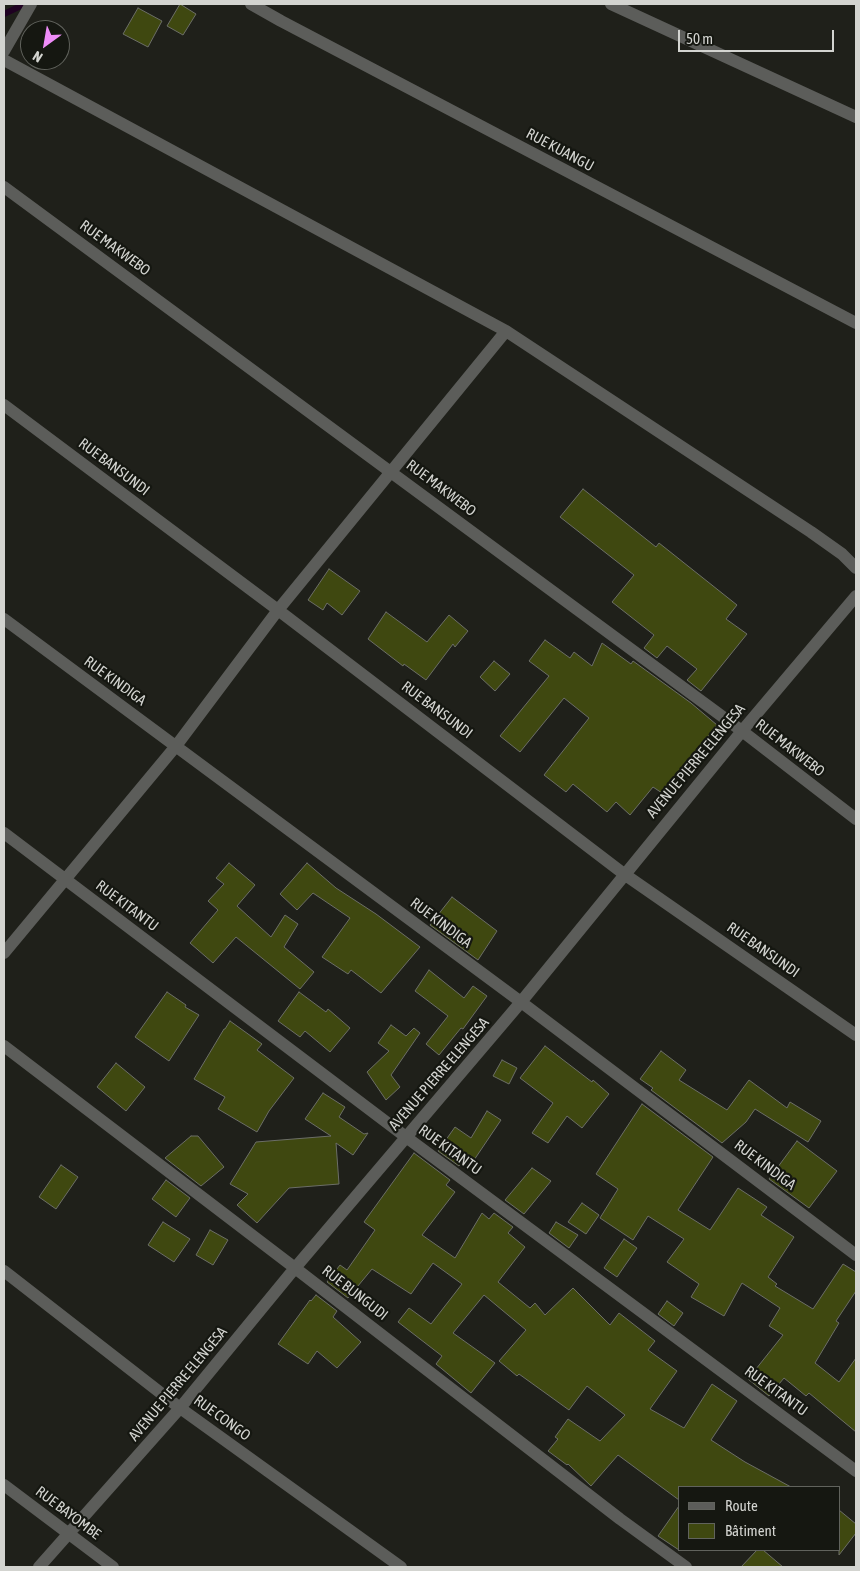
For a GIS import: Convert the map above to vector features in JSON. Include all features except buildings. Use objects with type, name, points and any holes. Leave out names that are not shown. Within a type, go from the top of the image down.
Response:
[{"type":"street","points":[[4,51],[31,4]]},
{"type":"street","name":"RUE KUANGU","points":[[251,4],[856,323]]},
{"type":"street","points":[[611,4],[856,117]]},
{"type":"street","points":[[4,60],[506,331],[811,532],[842,554],[856,568]]},
{"type":"street","name":"RUE MAKWEBO","points":[[4,187],[742,731],[856,819]]},
{"type":"street","points":[[4,952],[176,746],[278,610],[506,331]]},
{"type":"street","name":"RUE BANSUNDI","points":[[4,405],[278,610],[624,874],[856,1035]]},
{"type":"street","name":"AVENUE PIERRE ELENGESA","points":[[39,1567],[180,1408],[295,1268],[521,1002],[624,874],[856,596]]},
{"type":"street","name":"RUE KINDIGA","points":[[4,619],[521,1002],[856,1254]]},
{"type":"street","name":"RUE KITANTU","points":[[4,833],[406,1138],[856,1471]]},
{"type":"street","name":"RUE BUNGUDI","points":[[4,1046],[604,1507],[686,1567]]},
{"type":"street","name":"RUE CONGO","points":[[4,1271],[180,1408],[401,1567]]},
{"type":"street","name":"RUE BAYOMBE","points":[[4,1485],[113,1567]]},
{"type":"waterway","points":[[4,14],[25,4]]}]
